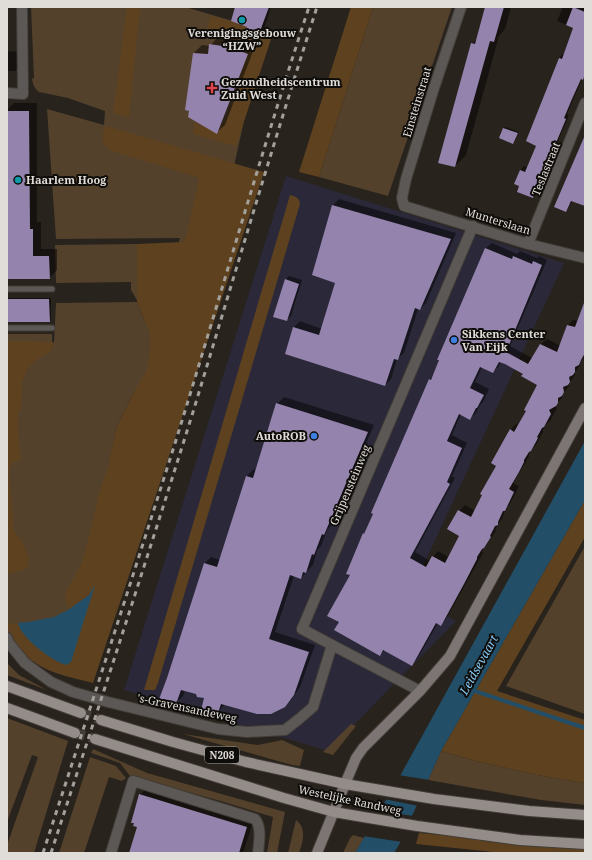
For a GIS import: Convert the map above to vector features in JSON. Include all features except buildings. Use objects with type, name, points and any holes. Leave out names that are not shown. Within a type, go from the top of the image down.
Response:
[{"type":"main road","points":[[317,853],[356,758],[363,748],[420,691],[450,656],[585,408]]},
{"type":"main road","points":[[7,686],[81,713]]},
{"type":"main road","points":[[7,708],[75,733]]},
{"type":"main road","name":"Westelijke Randweg","points":[[101,720],[246,762],[345,784],[434,799],[529,811],[585,815]]},
{"type":"main road","name":"Westelijke Randweg","points":[[95,739],[284,798],[334,812],[417,826],[520,840],[585,844]]},
{"type":"street","points":[[7,93],[23,94],[22,7]]},
{"type":"street","name":"Einsteinstraat","points":[[404,206],[402,198],[406,178],[461,7]]},
{"type":"street","name":"Teslastraat","points":[[528,244],[585,103]]},
{"type":"street","name":"Munterslaan","points":[[404,206],[528,244],[585,258]]},
{"type":"street","name":"Grijpensteinweg","points":[[420,691],[302,629],[473,226]]},
{"type":"street","name":"'s-Gravensandeweg","points":[[7,638],[8,642],[25,663],[51,682],[73,692],[211,727],[247,732],[285,730],[313,707],[332,645]]},
{"type":"street","points":[[111,853],[133,781],[255,819],[259,827],[258,853]]},
{"type":"lane","points":[[7,289],[52,289]]},
{"type":"lane","points":[[7,328],[52,328]]},
{"type":"shaded area","points":[[31,7],[185,7],[264,30],[197,334],[91,680],[25,659],[7,641],[7,334],[52,334],[52,347],[54,342],[56,303],[137,302],[144,319],[144,312],[131,290],[131,282],[56,283],[55,245],[137,244],[137,250],[171,268],[180,238],[56,239],[47,109],[104,125],[105,111],[68,98],[39,92],[33,84],[32,79],[34,78]],"holes":[[[136,388],[110,460],[117,426]]]},
{"type":"shaded area","points":[[127,7],[140,7],[129,117],[113,113]]},
{"type":"shaded area","points":[[351,7],[373,7],[319,177],[299,172]]},
{"type":"shaded area","points":[[373,7],[452,7],[388,196],[319,177]]},
{"type":"shaded area","points":[[211,16],[273,33],[236,146],[193,134],[194,123],[218,130],[226,120],[238,90],[245,56],[240,41],[232,36],[207,28]]},
{"type":"shaded area","points":[[106,126],[264,172],[93,683],[65,676],[42,667],[24,652],[15,641],[7,624],[18,623],[20,629],[29,640],[60,663],[94,587],[89,595],[68,610],[65,593],[81,565],[99,493],[108,467],[117,426],[136,388],[146,372],[150,352],[150,332],[137,302],[137,244],[183,242],[186,237],[199,179],[197,177],[108,149],[103,140],[103,133]]},
{"type":"shaded area","points":[[286,176],[564,263],[409,596],[456,621],[328,751],[124,690]]},
{"type":"shaded area","points":[[290,195],[297,198],[300,204],[158,683],[155,690],[144,690]]},
{"type":"shaded area","points":[[7,341],[54,342],[50,352],[39,358],[27,369],[22,383],[21,409],[18,413],[18,432],[21,460],[12,463],[9,472],[14,531],[23,543],[28,557],[29,566],[23,570],[7,574]]},
{"type":"shaded area","points":[[585,500],[585,537],[497,691],[585,720],[585,783],[537,775],[476,761],[441,751]]},
{"type":"shaded area","points":[[585,546],[585,714],[506,686]]},
{"type":"shaded area","points":[[7,663],[19,675],[47,690],[7,675]]},
{"type":"shaded area","points":[[7,718],[68,741],[34,853],[7,853],[7,845],[38,757],[32,755],[7,822]]},
{"type":"shaded area","points":[[351,724],[356,726],[333,755],[323,752]]},
{"type":"shaded area","points":[[183,734],[258,745],[282,740],[304,750],[300,766],[292,765]]},
{"type":"shaded area","points":[[93,749],[147,773],[285,812],[277,853],[267,853],[273,817],[130,776],[120,763],[91,753]]},
{"type":"shaded area","points":[[441,751],[476,761],[537,775],[585,783],[585,805],[541,800],[428,780]]},
{"type":"shaded area","points":[[90,757],[116,766],[126,778],[122,781],[109,777],[84,853],[59,853]]},
{"type":"shaded area","points":[[296,820],[302,827],[303,831],[302,844],[299,853],[288,853]]},
{"type":"shaded area","points":[[419,833],[585,847],[585,853],[503,853],[416,844]]},
{"type":"shaded area","points":[[353,835],[364,838],[355,853],[343,853],[350,838]]},
{"type":"water","name":"Leidsevaart","points":[[585,441],[585,500],[441,751],[400,843],[394,853],[355,853],[400,776]]},
{"type":"water","points":[[95,585],[71,662],[66,665],[45,654],[31,642],[20,629],[18,623],[54,617],[68,610],[89,595]]},
{"type":"pier","points":[[398,775],[430,780],[419,806],[384,799]]},
{"type":"pier","points":[[377,811],[414,816],[402,842],[363,836]]},
{"type":"waterway","name":"Leidsevaart","points":[[472,690],[585,728]]},
{"type":"tunnel","points":[[81,713],[101,720]]},
{"type":"tunnel","points":[[75,733],[95,739]]},
{"type":"railway","points":[[43,853],[177,437],[258,168],[309,7]]},
{"type":"railway","points":[[51,853],[193,412],[317,7]]},
{"type":"place","name":"Verenigingsgebouw “HZW”","points":[[242,20]]},
{"type":"place","name":"Gezondheidscentrum Zuid West","points":[[212,88]]},
{"type":"place","name":"Haarlem Hoog","points":[[18,180]]},
{"type":"place","name":"Sikkens Center Van Eijk","points":[[454,340]]},
{"type":"place","name":"AutoROB","points":[[314,436]]}]
